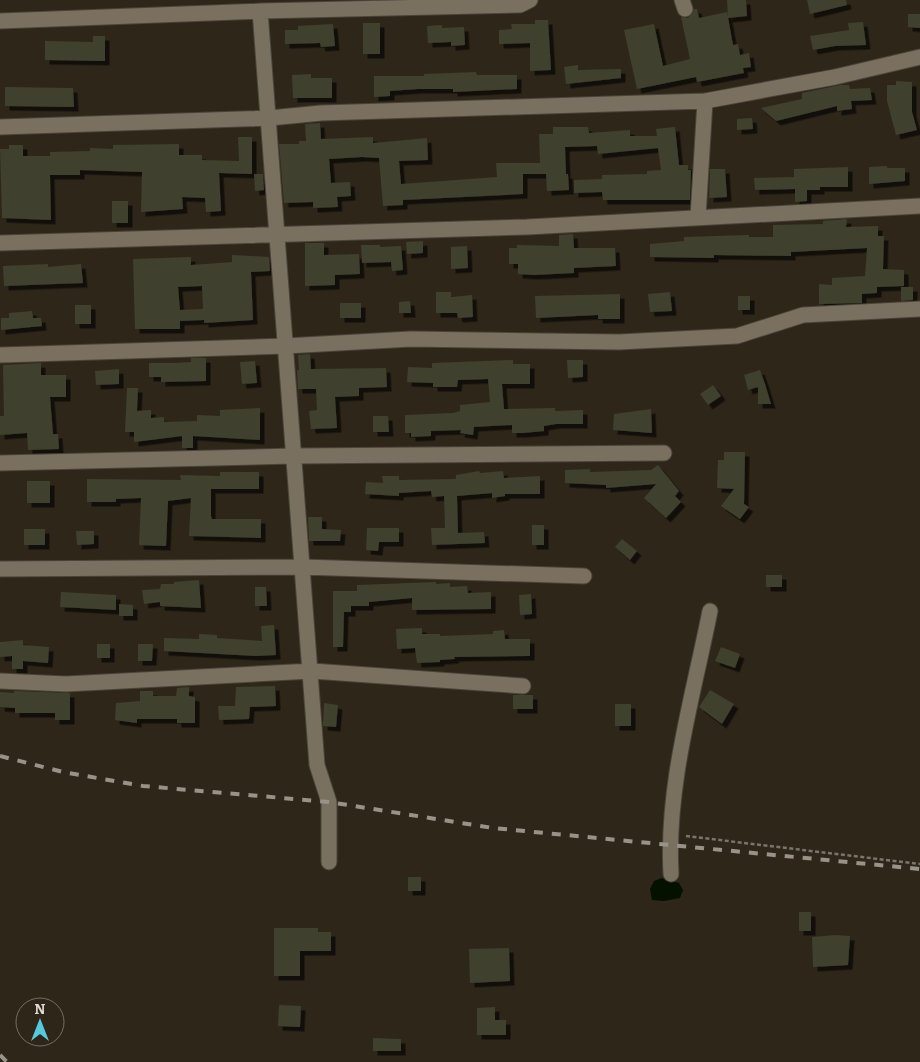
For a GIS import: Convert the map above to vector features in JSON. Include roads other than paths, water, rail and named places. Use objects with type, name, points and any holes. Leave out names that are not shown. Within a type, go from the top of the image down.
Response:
[{"type":"street","points":[[0,21],[260,10],[520,5],[530,0]]},
{"type":"street","points":[[260,10],[270,118],[293,456],[312,671],[317,765],[329,802],[329,862]]},
{"type":"street","points":[[0,127],[270,118],[321,113],[705,101],[835,77],[920,57]]},
{"type":"street","points":[[698,217],[705,101]]},
{"type":"street","points":[[0,243],[527,227],[920,206]]},
{"type":"street","points":[[0,354],[285,346],[411,340],[619,342],[737,336],[803,315],[920,309]]},
{"type":"street","points":[[0,463],[293,456],[664,453]]},
{"type":"street","points":[[0,569],[302,567],[584,576]]},
{"type":"street","points":[[671,874],[669,834],[678,771],[710,611]]},
{"type":"street","points":[[0,681],[66,684],[312,671],[523,686]]},
{"type":"railway","points":[[0,756],[63,772],[143,786],[329,802],[493,828],[920,869]]},
{"type":"railway","points":[[0,1055],[7,1062]]}]
